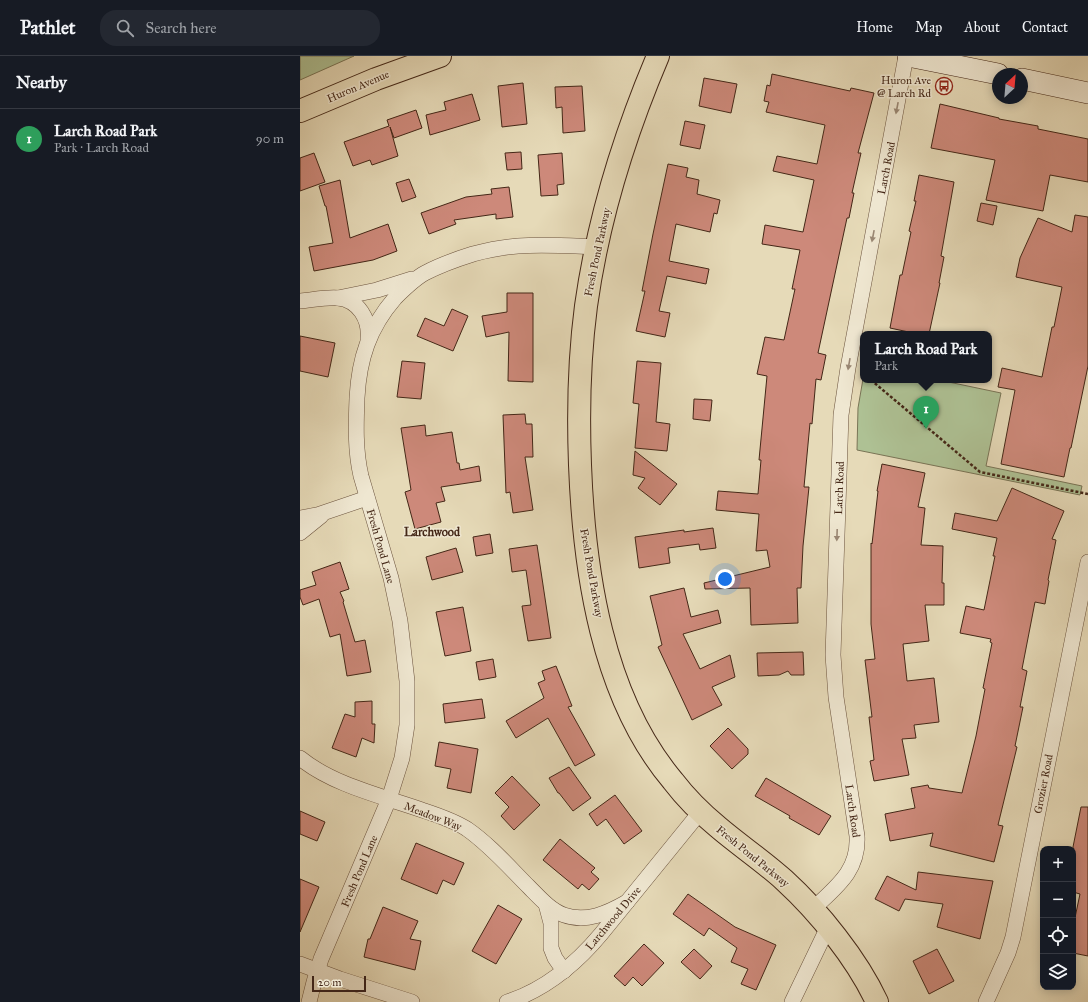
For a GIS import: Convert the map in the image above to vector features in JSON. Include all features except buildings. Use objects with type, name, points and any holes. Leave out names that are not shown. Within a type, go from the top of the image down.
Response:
[{"type":"main road","name":"Huron Avenue","points":[[300,111],[389,74],[440,56]]},
{"type":"main road","name":"Fresh Pond Parkway","points":[[658,56],[641,96],[620,156],[597,247],[584,321],[579,404],[582,504],[585,538],[596,607],[611,664],[620,689],[648,748],[667,774],[700,811],[776,873],[813,909],[828,927],[857,968],[877,1002]]},
{"type":"street","points":[[907,56],[992,73]]},
{"type":"street","name":"Larch Road","points":[[813,909],[839,884],[848,873],[855,861],[857,848],[857,836],[836,697],[833,655],[841,415],[907,56]]},
{"type":"street","points":[[1028,80],[1088,93]]},
{"type":"street","name":"Fresh Pond Lane","points":[[309,1002],[317,971],[389,799],[404,747],[408,714],[407,676],[402,633],[394,589],[367,498],[358,459],[356,420],[359,378],[368,339],[375,325],[389,305],[407,286],[424,273],[458,259],[504,247],[536,245],[597,247]]},
{"type":"street","points":[[300,301],[337,298],[385,288],[424,273]]},
{"type":"street","points":[[337,298],[349,301],[359,308],[366,318],[369,329],[368,339]]},
{"type":"street","points":[[300,518],[327,512],[367,498]]},
{"type":"street","points":[[300,533],[327,512]]},
{"type":"street","name":"Grozier Road","points":[[986,1002],[1008,953],[1013,937],[1088,562]]},
{"type":"street","name":"Meadow Way","points":[[300,758],[327,776],[444,818],[466,828],[496,853],[546,904],[568,917],[583,918],[605,913],[627,902]]},
{"type":"street","name":"Larchwood Drive","points":[[507,1002],[542,986],[564,971],[590,947],[700,811]]},
{"type":"street","name":"Meadow Way","points":[[546,904],[551,923],[551,948],[555,958],[564,971]]},
{"type":"street","points":[[792,1002],[828,927]]},
{"type":"street","points":[[300,964],[412,1002]]},
{"type":"path","points":[[875,383],[980,472],[1088,494]]},
{"type":"green space","points":[[300,56],[354,56],[300,80]]},
{"type":"green space","points":[[862,383],[953,383],[1001,393],[986,466],[1082,486],[1080,495],[857,450],[858,408]]},
{"type":"place","name":"Huron Ave @ Larch Rd","points":[[944,86]]},
{"type":"place","name":"Larch Road Park","points":[[926,429]]},
{"type":"district","name":"Larchwood","points":[[432,532]]}]
